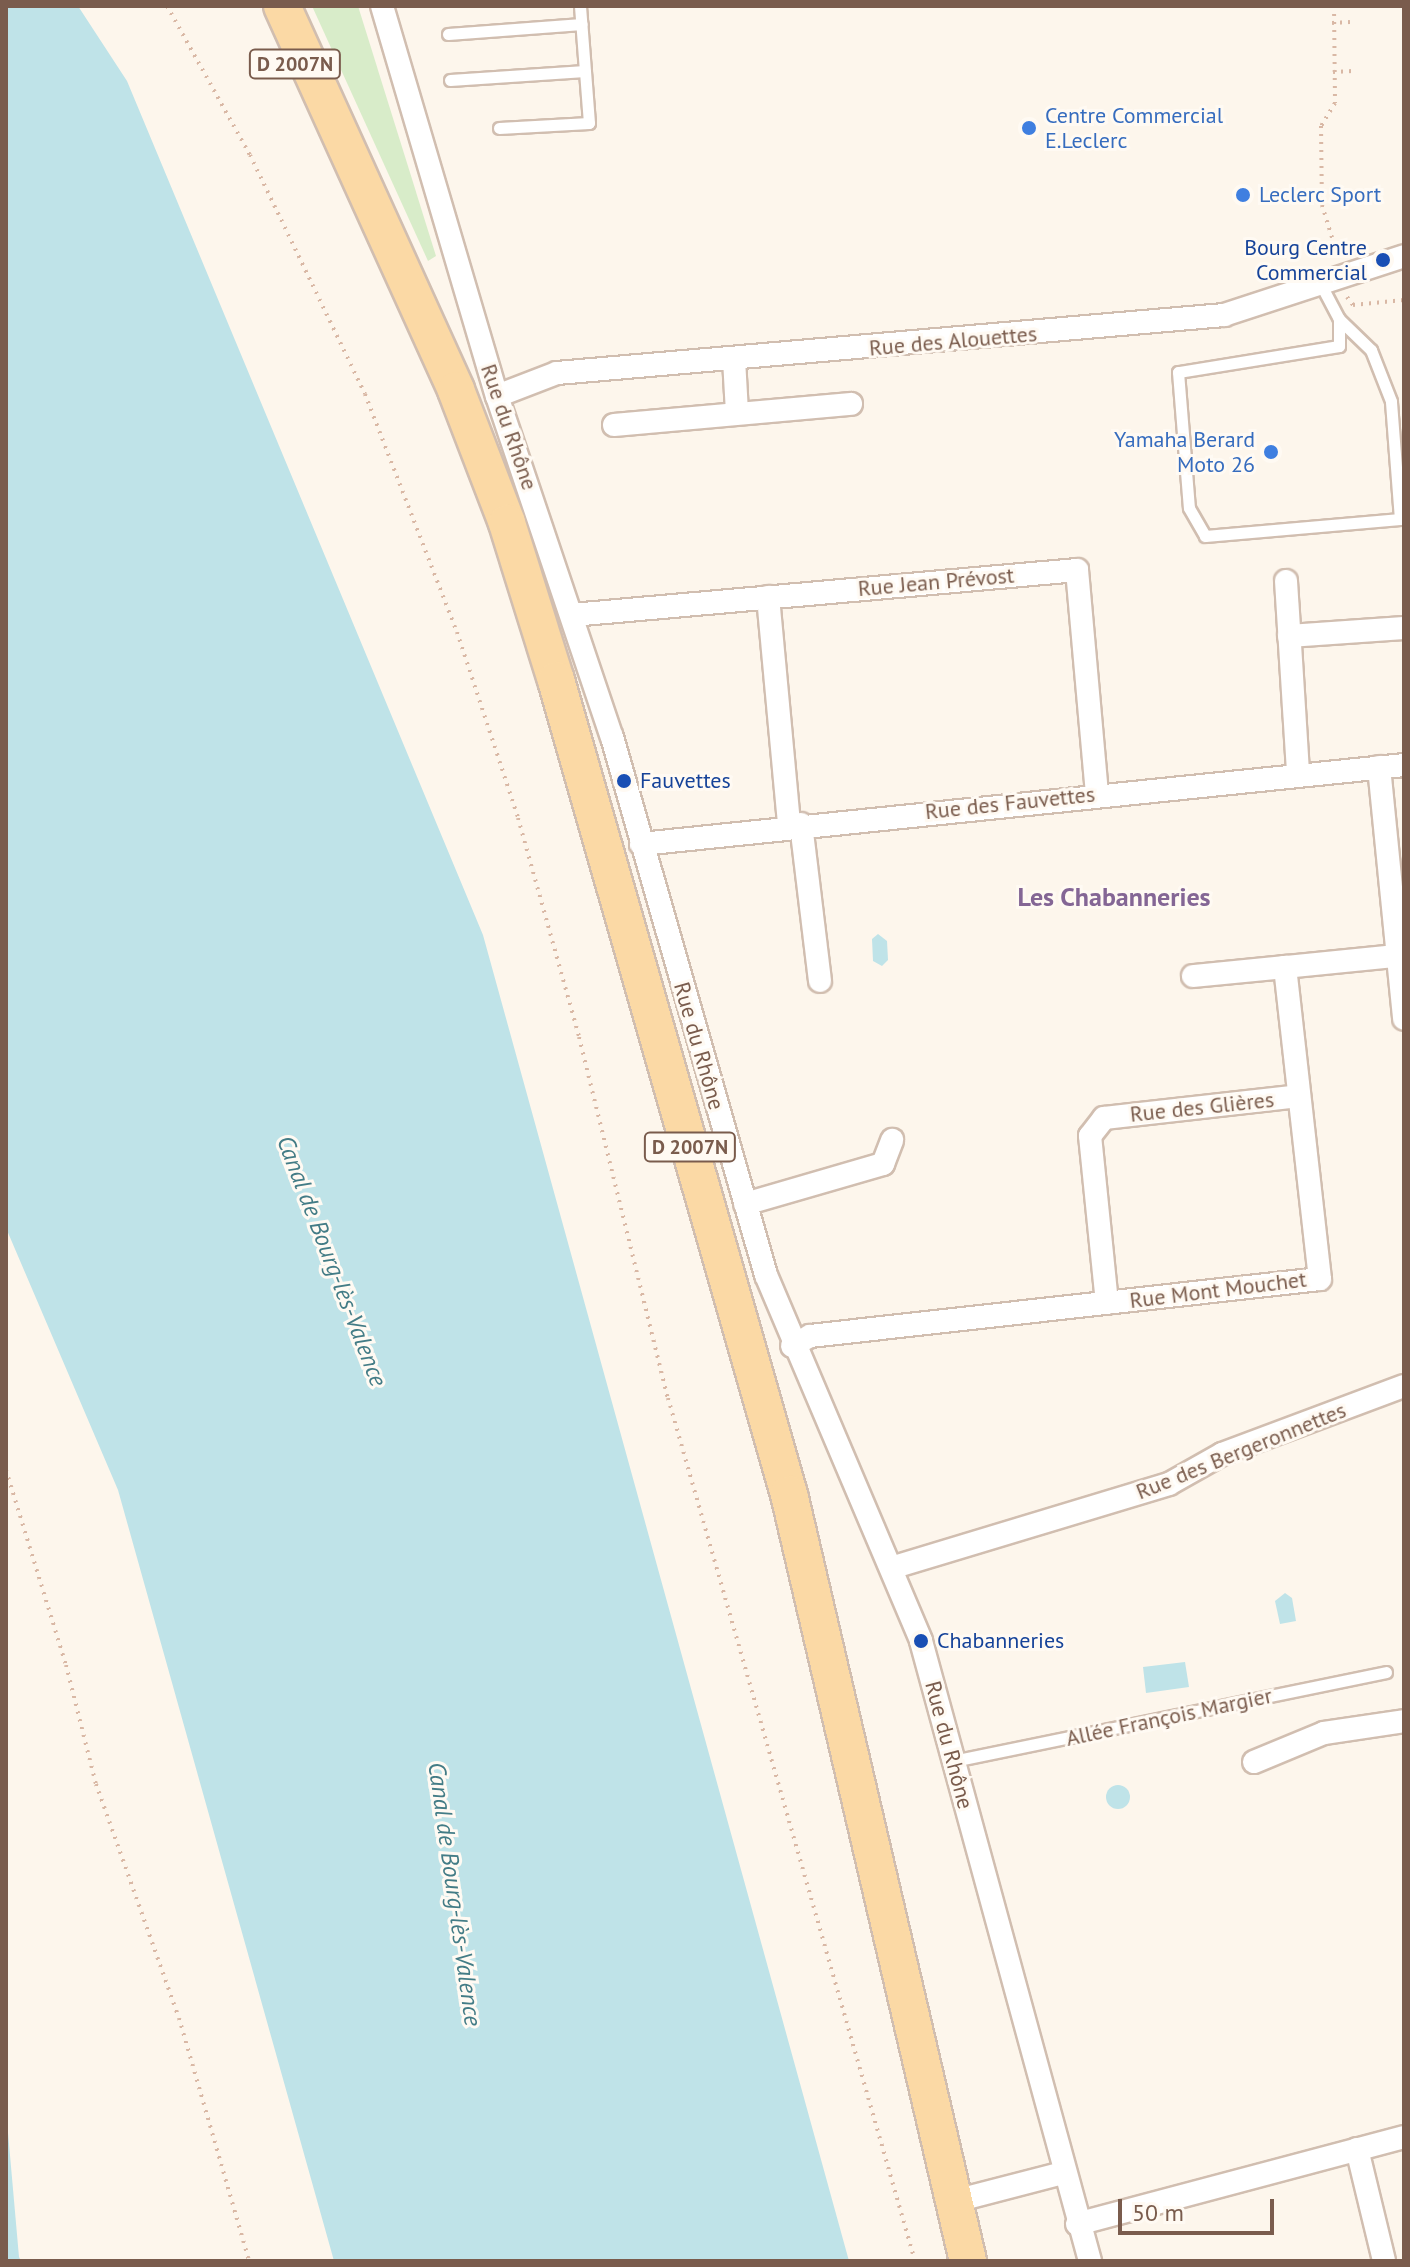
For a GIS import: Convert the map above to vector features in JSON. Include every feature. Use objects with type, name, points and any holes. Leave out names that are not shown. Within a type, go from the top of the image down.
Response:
[{"type":"main road","name":"D 2007N","points":[[259,6],[333,122]]},
{"type":"main road","name":"D 2007N","points":[[282,6],[456,390],[507,523],[556,680],[789,1494],[951,2202],[968,2261]]},
{"type":"street","name":"Rue du Rhône","points":[[382,6],[497,396],[572,615],[745,1204],[792,1346],[894,1567],[921,1641],[1063,2173],[1090,2261]]},
{"type":"street","name":"Rue des Alouettes","points":[[497,396],[557,373],[1224,315],[1347,271],[1404,256]]},
{"type":"street","points":[[734,359],[737,413]]},
{"type":"street","points":[[614,425],[851,404]]},
{"type":"street","name":"Rue Jean Prévost","points":[[572,615],[1077,570],[1097,794]]},
{"type":"street","points":[[1286,581],[1298,774]]},
{"type":"street","points":[[768,597],[795,824],[820,981]]},
{"type":"street","points":[[1289,636],[1404,628]]},
{"type":"street","name":"Rue des Fauvettes","points":[[641,844],[795,824],[1404,765]]},
{"type":"street","points":[[1379,767],[1395,956],[1404,1019]]},
{"type":"street","points":[[1193,976],[1395,956]]},
{"type":"street","name":"Rue Mont Mouchet","points":[[792,1346],[810,1336],[1320,1279],[1285,967]]},
{"type":"street","name":"Rue des Glières","points":[[1107,1303],[1090,1136],[1104,1118],[1299,1096]]},
{"type":"street","points":[[745,1204],[883,1164],[892,1140]]},
{"type":"street","name":"Rue des Bergeronnettes","points":[[894,1567],[1169,1484],[1222,1454],[1404,1386]]},
{"type":"street","points":[[1254,1762],[1324,1733],[1404,1721]]},
{"type":"street","points":[[1077,2224],[1404,2137]]},
{"type":"street","points":[[1357,2149],[1384,2261]]},
{"type":"street","points":[[951,2202],[1063,2173]]},
{"type":"lane","points":[[499,128],[589,123],[580,6]]},
{"type":"lane","points":[[448,34],[582,24]]},
{"type":"lane","points":[[450,80],[585,71]]},
{"type":"lane","points":[[1320,282],[1339,319],[1371,350],[1391,401],[1400,519],[1205,536],[1189,508],[1178,372],[1339,346],[1339,319]]},
{"type":"lane","name":"Allée François Margier","points":[[953,1761],[1386,1672]]},
{"type":"path","points":[[167,6],[250,155],[352,368],[457,632],[534,876],[668,1398],[915,2261]]},
{"type":"path","points":[[1334,6],[1335,103],[1321,126],[1322,205],[1334,249],[1352,283],[1347,295],[1353,305],[1404,300]]},
{"type":"path","points":[[1332,23],[1350,22]]},
{"type":"path","points":[[1333,72],[1353,71]]},
{"type":"path","points":[[6,1470],[66,1665],[96,1784],[179,2018],[249,2261]]},
{"type":"green space","points":[[312,6],[358,6],[436,256],[428,261]]},
{"type":"water","name":"Canal de Bourg-lès-Valence","points":[[6,6],[78,6],[127,81],[483,935],[849,2261],[334,2261],[118,1490],[6,1228]]},
{"type":"water","points":[[878,934],[887,941],[888,960],[882,966],[873,961],[872,939]]},
{"type":"water","points":[[1285,1593],[1292,1598],[1296,1621],[1280,1624],[1275,1601]]},
{"type":"water","points":[[1185,1662],[1189,1687],[1146,1693],[1143,1667]]},
{"type":"water","points":[[1118,1785],[1127,1788],[1130,1797],[1127,1806],[1118,1809],[1109,1806],[1106,1797],[1109,1788]]},
{"type":"water","points":[[6,2110],[19,2257],[21,2261],[6,2261]]},
{"type":"place","name":"Centre Commercial E.Leclerc","points":[[1029,128]]},
{"type":"place","name":"Leclerc Sport","points":[[1243,195]]},
{"type":"place","name":"Bourg Centre Commercial","points":[[1383,260]]},
{"type":"place","name":"Yamaha Berard Moto 26","points":[[1271,452]]},
{"type":"place","name":"Fauvettes","points":[[624,781]]},
{"type":"place","name":"Chabanneries","points":[[921,1641]]},
{"type":"district","name":"Les Chabanneries","points":[[1114,897]]}]
